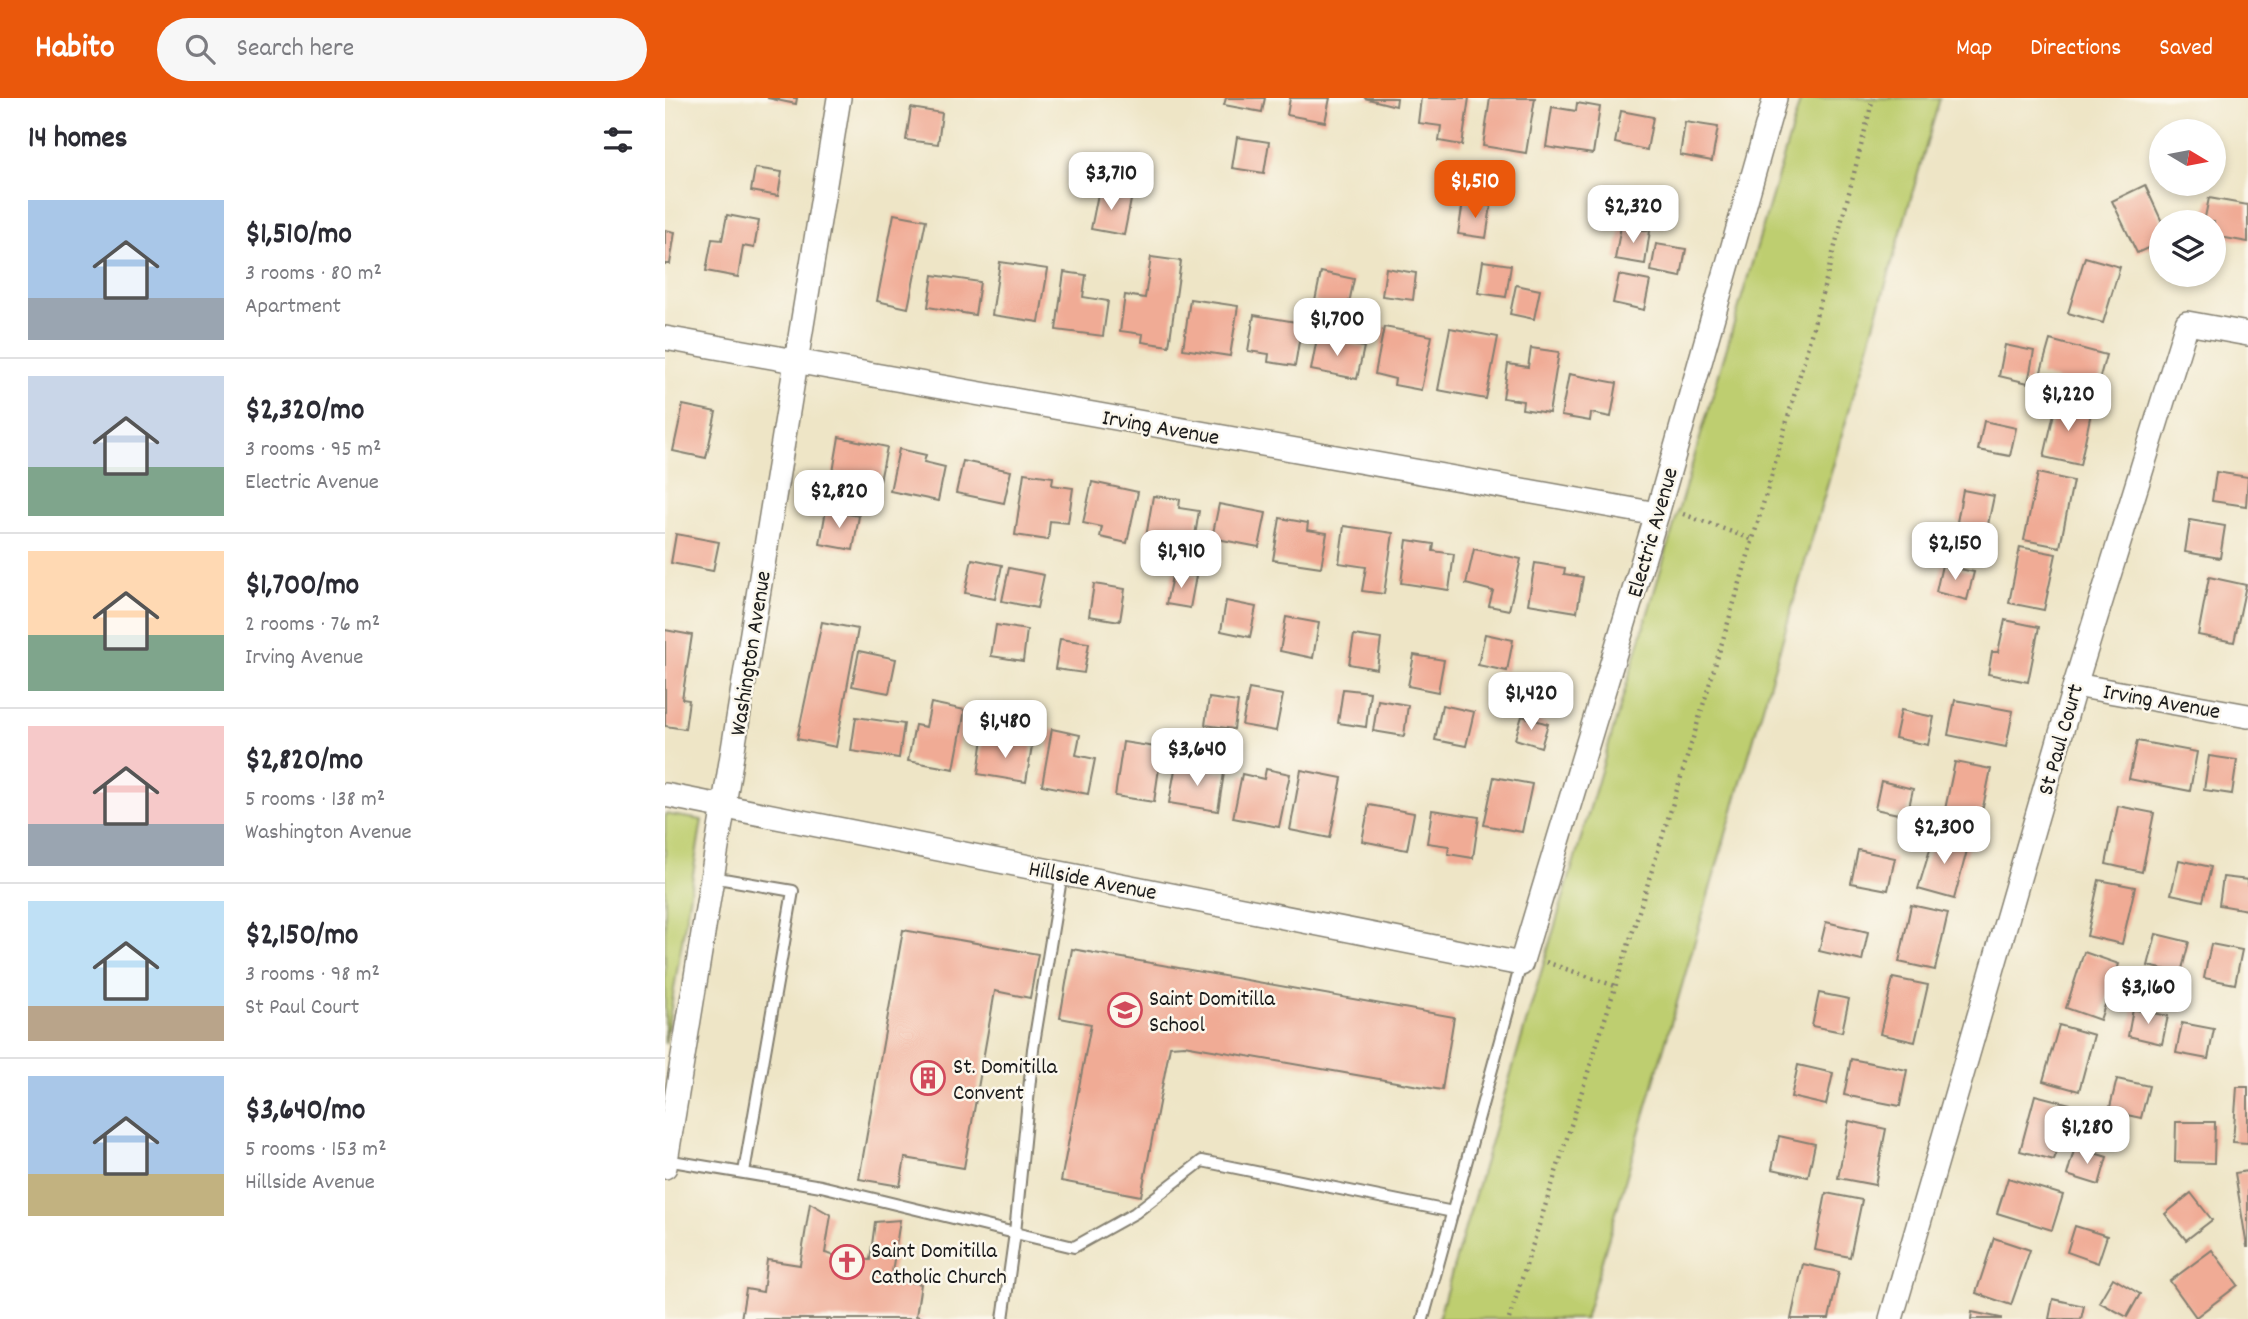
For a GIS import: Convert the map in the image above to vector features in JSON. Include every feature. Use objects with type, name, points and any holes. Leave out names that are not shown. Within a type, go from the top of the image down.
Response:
[{"type":"street","name":"Washington Avenue","points":[[666,1164],[839,98]]},
{"type":"street","name":"Electric Avenue","points":[[1522,958],[1658,509],[1775,98]]},
{"type":"street","name":"St Paul Court","points":[[1891,1319],[2075,685],[2187,323],[2248,334]]},
{"type":"street","name":"Irving Avenue","points":[[665,338],[1658,509]]},
{"type":"street","name":"Irving Avenue","points":[[2075,685],[2248,716]]},
{"type":"street","name":"Hillside Avenue","points":[[665,795],[1062,873],[1522,958]]},
{"type":"lane","points":[[1003,1319],[1015,1233],[1033,1049],[1062,873]]},
{"type":"lane","points":[[712,877],[793,891],[744,1172]]},
{"type":"lane","points":[[1423,1319],[1522,958]]},
{"type":"lane","points":[[666,1164],[744,1172],[821,1186],[1074,1247],[1135,1213],[1202,1161],[1453,1212]]},
{"type":"path","points":[[1509,1319],[1615,986],[1827,285],[1873,98]]},
{"type":"path","points":[[1658,509],[1751,539]]},
{"type":"path","points":[[1522,958],[1615,986]]},
{"type":"green space","points":[[1801,98],[1940,98],[1585,1319],[1438,1319]]},
{"type":"green space","points":[[665,814],[702,820],[665,1044]]},
{"type":"building","points":[[767,98],[797,98],[796,104]]},
{"type":"building","points":[[1226,98],[1265,98],[1262,112],[1224,105]]},
{"type":"building","points":[[1290,98],[1330,98],[1325,122],[1287,115]]},
{"type":"building","points":[[1364,98],[1397,98],[1396,106]]},
{"type":"building","points":[[1421,98],[1469,98],[1462,145],[1439,141],[1441,126],[1418,123]]},
{"type":"building","points":[[1490,98],[1535,98],[1526,153],[1483,146]]},
{"type":"building","points":[[1577,103],[1600,107],[1593,154],[1546,147],[1552,107],[1576,111]]},
{"type":"building","points":[[911,108],[942,113],[938,144],[906,140]]},
{"type":"building","points":[[1621,111],[1653,117],[1647,150],[1615,143]]},
{"type":"building","points":[[1685,122],[1718,127],[1712,161],[1680,155]]},
{"type":"building","points":[[1237,137],[1269,142],[1264,173],[1232,168]]},
{"type":"building","points":[[755,168],[782,172],[778,196],[751,191]]},
{"type":"building","points":[[2145,185],[2156,210],[2149,210],[2149,248],[2137,253],[2112,201]]},
{"type":"building","points":[[1099,189],[1132,195],[1124,235],[1091,229]]},
{"type":"building","points":[[2209,198],[2248,205],[2248,242],[2226,238],[2226,210],[2206,210]]},
{"type":"building","points":[[1463,202],[1491,206],[1486,238],[1458,234]]},
{"type":"building","points":[[894,214],[926,220],[908,308],[877,301]]},
{"type":"building","points":[[727,215],[759,221],[754,248],[743,246],[738,277],[706,271],[712,239],[722,240]]},
{"type":"building","points":[[1621,226],[1650,231],[1645,264],[1615,259]]},
{"type":"building","points":[[665,230],[675,232],[670,264],[665,264]]},
{"type":"building","points":[[1656,244],[1686,249],[1681,277],[1651,271]]},
{"type":"building","points":[[1151,257],[1181,261],[1169,346],[1142,342],[1143,334],[1120,331],[1125,295],[1145,298]]},
{"type":"building","points":[[2085,257],[2120,267],[2103,323],[2068,313]]},
{"type":"building","points":[[1483,261],[1511,265],[1506,297],[1478,293]]},
{"type":"building","points":[[1000,262],[1048,269],[1039,322],[992,315]]},
{"type":"building","points":[[1386,268],[1416,273],[1413,300],[1382,296]]},
{"type":"building","points":[[1064,272],[1086,275],[1083,297],[1108,301],[1103,336],[1056,330]]},
{"type":"building","points":[[1321,272],[1354,279],[1348,308],[1315,301]]},
{"type":"building","points":[[933,275],[980,282],[975,315],[928,307]]},
{"type":"building","points":[[1619,275],[1650,281],[1644,310],[1613,303]]},
{"type":"building","points":[[1516,285],[1540,290],[1534,319],[1510,314]]},
{"type":"building","points":[[1190,299],[1238,306],[1230,356],[1183,349]]},
{"type":"building","points":[[1254,315],[1302,323],[1295,366],[1268,362],[1269,354],[1248,351]]},
{"type":"building","points":[[1384,327],[1432,336],[1421,390],[1394,385],[1395,379],[1375,374]]},
{"type":"building","points":[[1450,328],[1498,337],[1486,399],[1438,390]]},
{"type":"building","points":[[1317,338],[1364,347],[1357,379],[1311,370]]},
{"type":"building","points":[[2050,340],[2106,355],[2096,391],[2040,375]]},
{"type":"building","points":[[2005,345],[2034,351],[2028,383],[1999,376]]},
{"type":"building","points":[[1531,348],[1559,352],[1549,413],[1522,409],[1523,401],[1503,398],[1508,364],[1528,367]]},
{"type":"building","points":[[1569,374],[1617,383],[1611,417],[1591,413],[1590,421],[1561,416]]},
{"type":"building","points":[[2057,400],[2092,408],[2080,465],[2044,457]]},
{"type":"building","points":[[683,405],[716,412],[706,458],[673,451]]},
{"type":"building","points":[[1984,421],[2016,428],[2010,456],[1978,450]]},
{"type":"building","points":[[839,437],[887,447],[880,481],[833,472]]},
{"type":"building","points":[[899,449],[926,455],[924,462],[945,467],[938,501],[890,491]]},
{"type":"building","points":[[963,461],[1011,471],[1004,503],[956,493]]},
{"type":"building","points":[[2216,472],[2248,477],[2246,506],[2212,501]]},
{"type":"building","points":[[1024,473],[1053,477],[1052,485],[1073,488],[1068,523],[1050,521],[1048,540],[1015,535]]},
{"type":"building","points":[[2038,473],[2073,481],[2060,547],[2024,540]]},
{"type":"building","points":[[1092,482],[1138,492],[1127,543],[1100,537],[1102,527],[1083,523]]},
{"type":"building","points":[[1963,490],[1994,496],[1987,529],[1957,522]]},
{"type":"building","points":[[1153,496],[1180,499],[1179,508],[1199,511],[1191,560],[1164,556],[1167,541],[1146,537]]},
{"type":"building","points":[[1219,504],[1266,513],[1259,547],[1212,538]]},
{"type":"building","points":[[826,510],[859,516],[853,550],[820,544]]},
{"type":"building","points":[[1280,518],[1308,523],[1307,530],[1327,533],[1321,567],[1273,560]]},
{"type":"building","points":[[2190,520],[2225,526],[2220,558],[2185,552]]},
{"type":"building","points":[[1344,526],[1393,533],[1384,594],[1362,591],[1366,567],[1339,563]]},
{"type":"building","points":[[676,534],[719,542],[713,571],[671,563]]},
{"type":"building","points":[[1407,540],[1434,544],[1433,551],[1454,554],[1449,590],[1401,583]]},
{"type":"building","points":[[2020,547],[2056,554],[2044,610],[2009,603]]},
{"type":"building","points":[[1474,549],[1521,559],[1509,610],[1489,606],[1493,591],[1466,584]]},
{"type":"building","points":[[972,559],[1002,565],[995,599],[965,593]]},
{"type":"building","points":[[1535,563],[1565,568],[1564,574],[1583,577],[1577,612],[1528,604]]},
{"type":"building","points":[[1942,565],[1974,572],[1967,600],[1936,592]]},
{"type":"building","points":[[1009,568],[1044,575],[1037,608],[1002,601]]},
{"type":"building","points":[[1173,572],[1196,576],[1190,608],[1166,604]]},
{"type":"building","points":[[2209,577],[2246,585],[2234,642],[2198,635]]},
{"type":"building","points":[[1094,584],[1125,589],[1120,621],[1089,616]]},
{"type":"building","points":[[1226,601],[1256,607],[1250,637],[1221,631]]},
{"type":"building","points":[[1286,617],[1319,623],[1313,658],[1280,651]]},
{"type":"building","points":[[2005,620],[2039,627],[2028,682],[1988,674],[1992,652],[1998,652]]},
{"type":"building","points":[[822,622],[858,629],[836,747],[797,739]]},
{"type":"building","points":[[996,625],[1027,630],[1023,661],[991,656]]},
{"type":"building","points":[[665,630],[692,635],[682,699],[689,700],[685,729],[665,726]]},
{"type":"building","points":[[1485,634],[1513,640],[1507,671],[1478,665]]},
{"type":"building","points":[[1354,635],[1381,639],[1377,669],[1349,664]]},
{"type":"building","points":[[1060,639],[1089,643],[1084,673],[1055,669]]},
{"type":"building","points":[[859,651],[896,659],[889,693],[852,686]]},
{"type":"building","points":[[1414,655],[1444,660],[1438,692],[1408,686]]},
{"type":"building","points":[[1526,686],[1561,692],[1557,715],[1523,709]]},
{"type":"building","points":[[1249,689],[1283,695],[1276,731],[1242,725]]},
{"type":"building","points":[[1343,689],[1370,692],[1366,727],[1338,723]]},
{"type":"building","points":[[1209,698],[1238,702],[1234,729],[1205,725]]},
{"type":"building","points":[[1378,700],[1408,705],[1404,736],[1373,731]]},
{"type":"building","points":[[1955,700],[2013,711],[2006,747],[1948,735]]},
{"type":"building","points":[[931,703],[965,710],[954,769],[908,761],[915,725],[926,727]]},
{"type":"building","points":[[1442,705],[1474,712],[1466,746],[1435,740]]},
{"type":"building","points":[[1901,710],[1934,717],[1928,745],[1895,738]]},
{"type":"building","points":[[1522,716],[1548,724],[1541,747],[1515,739]]},
{"type":"building","points":[[856,717],[904,724],[899,758],[851,751]]},
{"type":"building","points":[[1052,729],[1080,735],[1076,755],[1095,759],[1088,794],[1042,785]]},
{"type":"building","points":[[983,738],[1032,746],[1026,782],[978,774]]},
{"type":"building","points":[[2137,741],[2197,752],[2190,791],[2129,779]]},
{"type":"building","points":[[1123,742],[1162,748],[1154,802],[1115,796]]},
{"type":"building","points":[[2209,756],[2237,760],[2232,794],[2204,790]]},
{"type":"building","points":[[1955,762],[1991,769],[1979,826],[1943,819]]},
{"type":"building","points":[[1176,764],[1224,773],[1218,811],[1169,803]]},
{"type":"building","points":[[1266,769],[1290,774],[1279,827],[1233,818],[1242,774],[1264,779]]},
{"type":"building","points":[[1301,770],[1342,778],[1330,838],[1290,830]]},
{"type":"building","points":[[1494,777],[1532,784],[1522,832],[1484,825]]},
{"type":"building","points":[[1881,781],[1913,789],[1907,816],[1875,809]]},
{"type":"building","points":[[1369,805],[1414,813],[1407,850],[1362,841]]},
{"type":"building","points":[[2118,806],[2154,813],[2142,872],[2106,864]]},
{"type":"building","points":[[1432,810],[1479,817],[1473,858],[1448,854],[1449,846],[1427,843]]},
{"type":"building","points":[[1935,833],[1969,843],[1954,899],[1918,889]]},
{"type":"building","points":[[1858,850],[1895,858],[1888,890],[1851,883]]},
{"type":"building","points":[[2179,860],[2211,867],[2203,901],[2171,894]]},
{"type":"building","points":[[2223,877],[2248,880],[2248,910],[2219,905]]},
{"type":"building","points":[[2099,880],[2135,887],[2122,944],[2087,936]]},
{"type":"building","points":[[1911,905],[1948,913],[1935,970],[1899,962]]},
{"type":"building","points":[[1826,922],[1868,932],[1862,961],[1819,951]]},
{"type":"building","name":"St. Domitilla Convent","points":[[903,930],[1038,954],[1030,998],[995,991],[964,1168],[905,1158],[900,1186],[859,1179]]},
{"type":"building","points":[[2156,934],[2189,942],[2181,973],[2148,966]]},
{"type":"building","points":[[2211,944],[2242,950],[2235,984],[2204,978]]},
{"type":"building","points":[[1072,949],[1454,1017],[1442,1090],[1184,1045],[1170,1046],[1141,1196],[1061,1181],[1091,1024],[1060,1018]]},
{"type":"building","points":[[2084,952],[2119,964],[2100,1020],[2066,1008]]},
{"type":"building","points":[[1893,978],[1928,985],[1915,1042],[1880,1034]]},
{"type":"building","points":[[1819,993],[1849,999],[1842,1032],[1812,1026]]},
{"type":"building","points":[[2133,1009],[2168,1016],[2162,1044],[2128,1036]]},
{"type":"building","points":[[2182,1023],[2214,1029],[2208,1059],[2176,1053]]},
{"type":"building","points":[[2059,1025],[2094,1035],[2079,1091],[2043,1081]]},
{"type":"building","points":[[1851,1059],[1907,1070],[1900,1106],[1844,1095]]},
{"type":"building","points":[[1798,1065],[1833,1073],[1826,1105],[1791,1097]]},
{"type":"building","points":[[2117,1079],[2149,1086],[2141,1118],[2109,1111]]},
{"type":"building","points":[[2237,1087],[2248,1087],[2248,1143],[2233,1142]]},
{"type":"building","points":[[2035,1095],[2070,1104],[2054,1160],[2020,1151]]},
{"type":"building","points":[[1849,1121],[1886,1129],[1875,1185],[1838,1178]]},
{"type":"building","points":[[2176,1122],[2215,1122],[2214,1163],[2175,1162]]},
{"type":"building","points":[[1779,1136],[1815,1144],[1808,1177],[1772,1169]]},
{"type":"building","points":[[2075,1147],[2107,1157],[2099,1185],[2067,1175]]},
{"type":"building","points":[[2248,1171],[2248,1247],[2247,1247],[2235,1173]]},
{"type":"building","points":[[2008,1178],[2063,1195],[2052,1230],[1997,1213]]},
{"type":"building","points":[[1826,1193],[1862,1200],[1850,1257],[1815,1250]]},
{"type":"building","points":[[2191,1193],[2212,1220],[2186,1240],[2165,1214]]},
{"type":"building","name":"Saint Domitilla Catholic Church","points":[[810,1203],[831,1215],[825,1253],[847,1259],[870,1260],[875,1222],[900,1220],[891,1279],[921,1284],[916,1316],[927,1319],[741,1319],[746,1289],[763,1292],[767,1260],[800,1265]]},
{"type":"building","points":[[2075,1226],[2107,1236],[2098,1263],[2067,1252]]},
{"type":"building","points":[[1994,1238],[2030,1250],[2011,1305],[1976,1293]]},
{"type":"building","points":[[2212,1250],[2238,1285],[2196,1317],[2170,1281]]},
{"type":"building","points":[[1803,1264],[1839,1272],[1829,1319],[1791,1319]]},
{"type":"building","points":[[2113,1278],[2140,1294],[2127,1317],[2099,1302]]},
{"type":"building","points":[[2053,1299],[2084,1306],[2081,1319],[2049,1319]]},
{"type":"building","points":[[1972,1312],[2001,1318],[2001,1319],[1971,1319]]},
{"type":"place","name":"Saint Domitilla School","points":[[1125,1010]]},
{"type":"place","name":"St. Domitilla Convent","points":[[928,1078]]},
{"type":"place","name":"Saint Domitilla Catholic Church","points":[[847,1262]]}]
